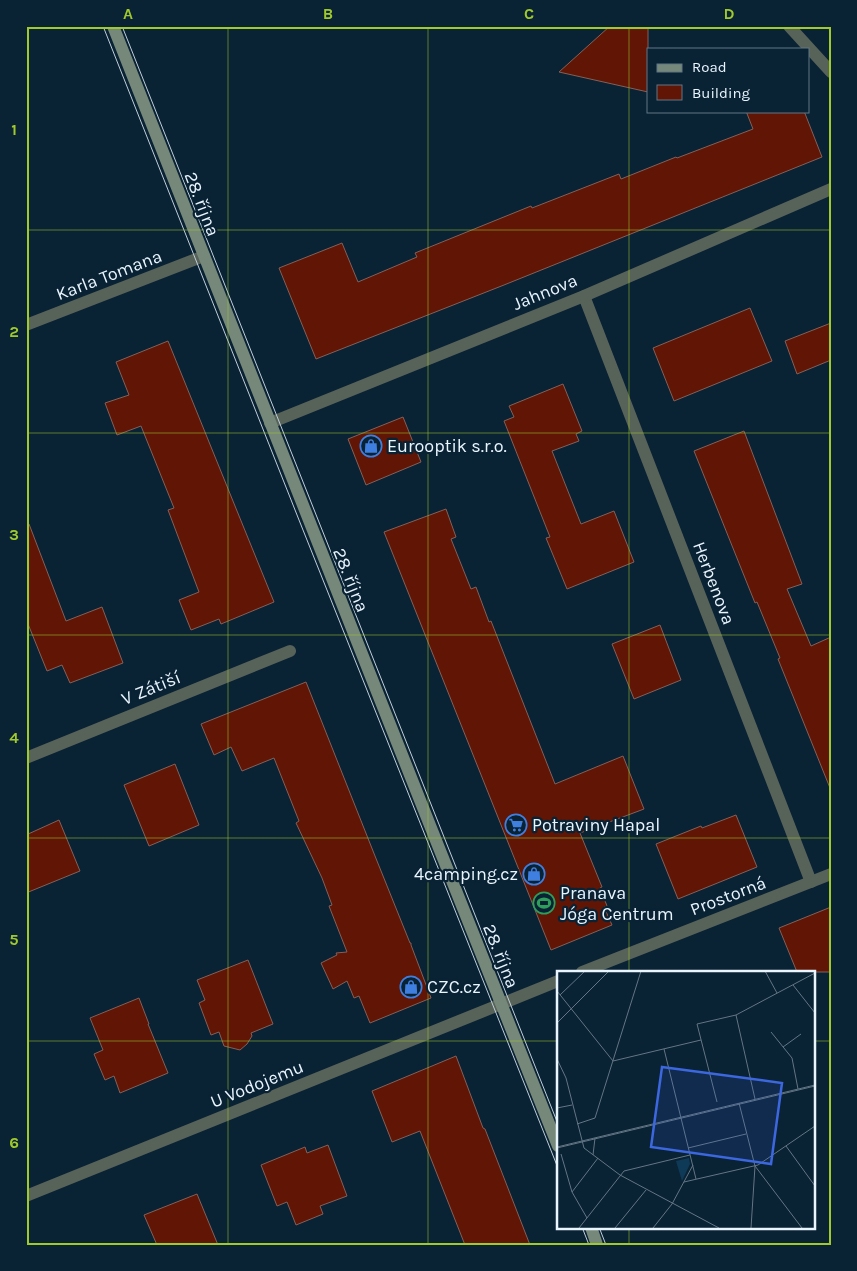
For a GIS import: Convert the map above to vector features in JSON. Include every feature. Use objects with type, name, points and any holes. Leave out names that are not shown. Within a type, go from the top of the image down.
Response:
[{"type":"main road","name":"28. října","points":[[113,26],[436,843],[557,1143]]},
{"type":"main road","points":[[590,1228],[598,1245]]},
{"type":"street","points":[[789,26],[809,48]]},
{"type":"street","points":[[810,49],[831,72]]},
{"type":"street","name":"Jahnova","points":[[270,423],[584,296],[831,189]]},
{"type":"street","name":"Karla Tomana","points":[[26,325],[204,256]]},
{"type":"street","name":"Herbenova","points":[[584,296],[811,882]]},
{"type":"street","name":"V Zátiší","points":[[26,758],[290,651]]},
{"type":"street","name":"Prostorná","points":[[585,971],[831,874]]},
{"type":"street","points":[[502,1004],[557,981]]},
{"type":"street","name":"U Vodojemu","points":[[26,1196],[502,1004]]},
{"type":"building","points":[[610,26],[648,26],[647,92],[559,72]]},
{"type":"building","points":[[746,112],[804,112],[822,157],[316,359],[279,268],[342,243],[358,282],[417,257],[415,253],[531,206],[532,208],[619,174],[621,179],[753,129]]},
{"type":"building","points":[[750,308],[772,361],[674,401],[653,348]]},
{"type":"building","points":[[831,323],[831,360],[797,374],[785,341]]},
{"type":"building","points":[[168,341],[274,602],[221,624],[219,619],[191,630],[179,600],[199,592],[168,510],[174,508],[141,426],[117,435],[105,403],[129,395],[116,362]]},
{"type":"building","points":[[563,384],[582,431],[576,434],[579,441],[552,451],[581,524],[614,511],[634,562],[567,589],[546,538],[550,537],[504,421],[514,417],[509,406]]},
{"type":"building","points":[[403,417],[421,462],[366,485],[348,439]]},
{"type":"building","points":[[744,431],[802,584],[787,589],[811,646],[831,637],[830,788],[778,659],[780,658],[757,602],[755,603],[694,451]]},
{"type":"building","points":[[446,509],[456,537],[451,539],[471,589],[476,587],[489,622],[491,621],[555,784],[623,756],[644,809],[580,833],[602,887],[600,888],[607,906],[604,907],[612,925],[551,950],[384,532]]},
{"type":"building","points":[[26,524],[29,524],[66,621],[102,607],[123,663],[70,683],[62,665],[47,671],[26,619]]},
{"type":"building","points":[[660,625],[681,680],[634,699],[612,644]]},
{"type":"building","points":[[306,682],[411,943],[431,998],[370,1023],[359,996],[354,998],[347,981],[333,989],[321,963],[337,955],[336,953],[347,952],[329,906],[332,905],[322,878],[296,823],[299,821],[274,758],[242,771],[231,747],[214,755],[201,724]]},
{"type":"building","points":[[175,764],[199,825],[149,846],[124,785]]},
{"type":"building","points":[[736,815],[757,867],[678,899],[656,844],[701,826],[702,828]]},
{"type":"building","points":[[59,820],[80,871],[26,893],[26,835]]},
{"type":"building","points":[[831,907],[831,972],[797,971],[779,928]]},
{"type":"building","points":[[248,960],[273,1024],[251,1033],[252,1036],[247,1044],[240,1050],[224,1046],[219,1032],[211,1035],[199,1003],[205,1000],[197,980]]},
{"type":"building","points":[[139,998],[168,1073],[120,1093],[114,1076],[105,1080],[94,1054],[103,1050],[90,1018]]},
{"type":"building","points":[[456,1056],[530,1245],[465,1245],[420,1131],[392,1142],[372,1091]]},
{"type":"building","points":[[328,1145],[347,1196],[320,1206],[323,1214],[296,1225],[287,1202],[277,1206],[261,1165],[305,1147],[307,1153]]},
{"type":"building","points":[[197,1194],[218,1245],[157,1245],[144,1215]]},
{"type":"tram line","points":[[103,26],[557,1165]]},
{"type":"tram line","points":[[122,26],[557,1121]]},
{"type":"tram line","points":[[582,1228],[589,1245]]},
{"type":"tram line","points":[[599,1228],[606,1245]]},
{"type":"place","name":"Eurooptik s.r.o.","points":[[371,446]]},
{"type":"place","name":"Potraviny Hapal","points":[[516,825]]},
{"type":"place","name":"4camping.cz","points":[[534,874]]},
{"type":"place","name":"Pranava Jóga Centrum","points":[[544,903]]},
{"type":"place","name":"CZC.cz","points":[[411,987]]}]
